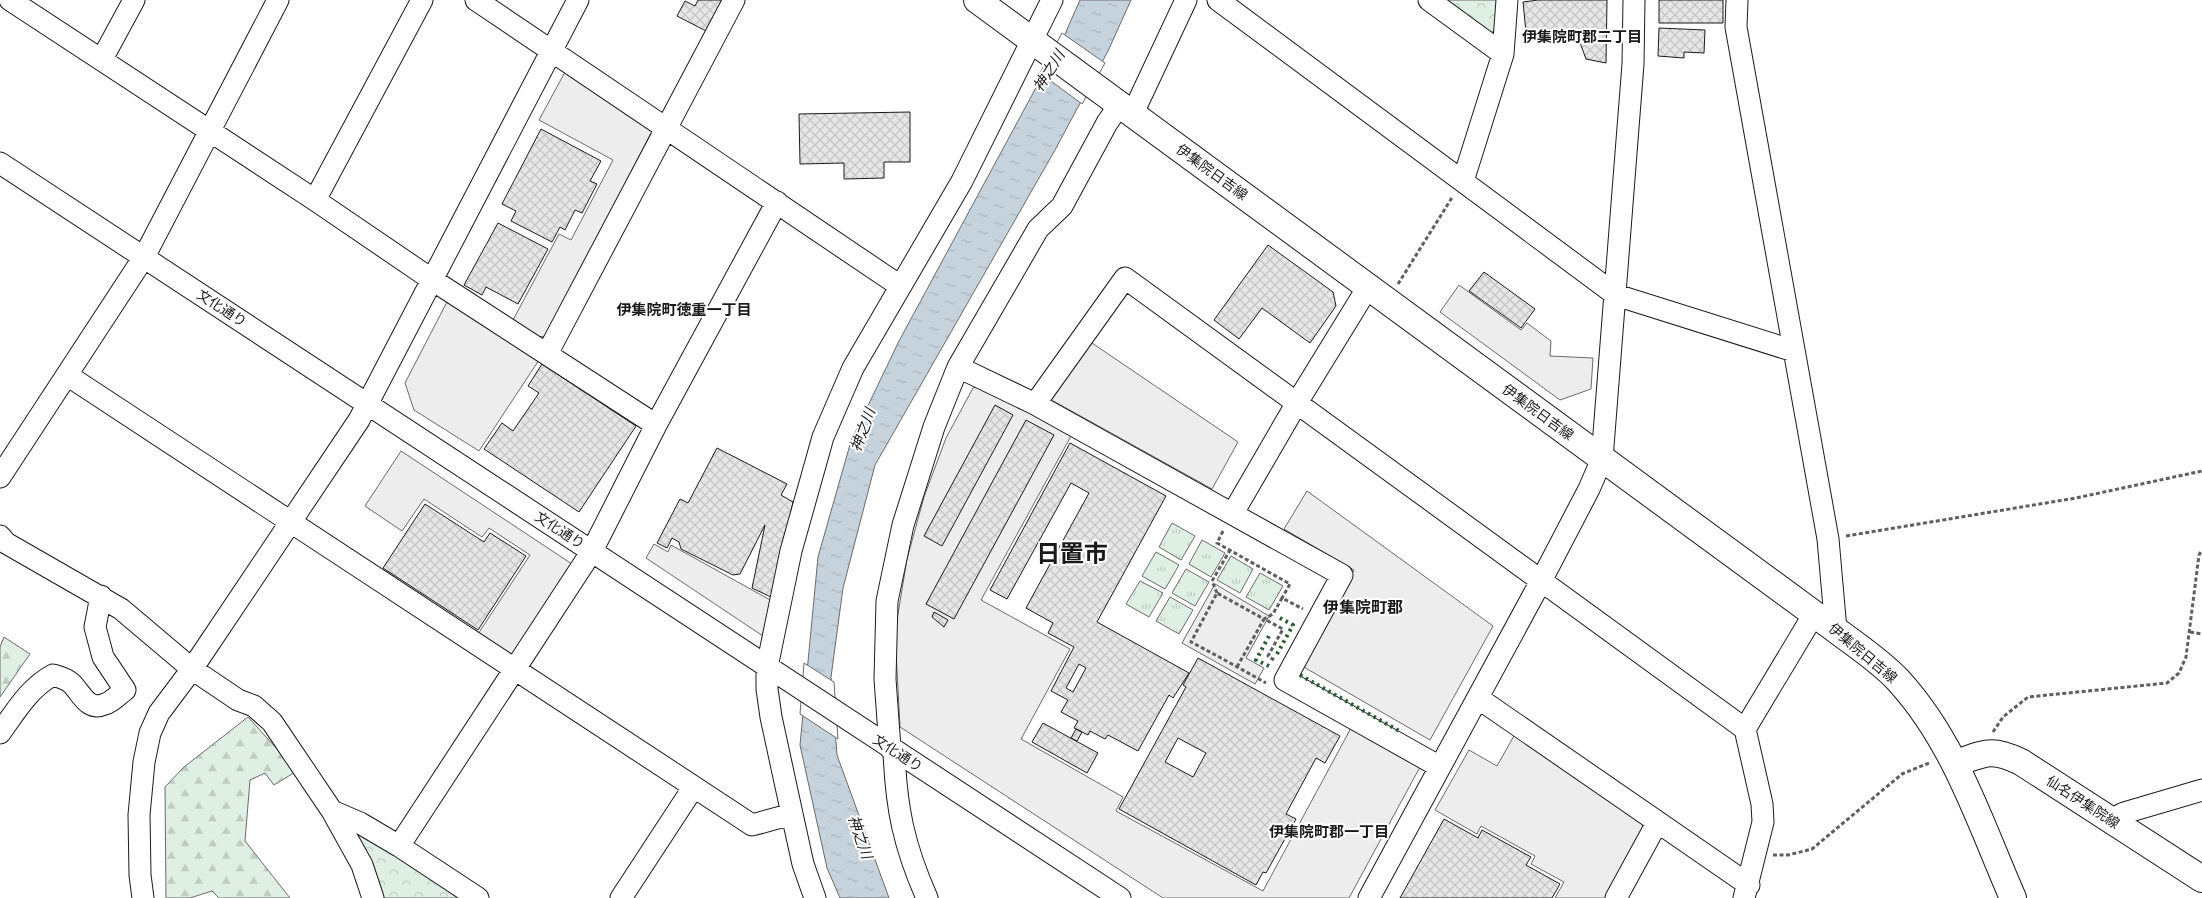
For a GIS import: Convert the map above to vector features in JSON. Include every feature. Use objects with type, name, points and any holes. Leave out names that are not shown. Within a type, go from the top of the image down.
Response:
[{"type":"main road","name":"伊集院日吉線","points":[[977,0],[1836,630],[1898,680],[1956,763],[2013,898]]},
{"type":"main road","points":[[1956,763],[1988,752]]},
{"type":"main road","name":"仙名伊集院線","points":[[1988,752],[2005,755],[2021,762],[2202,879]]},
{"type":"street","points":[[10,0],[210,133],[315,200],[431,279],[656,425]]},
{"type":"street","points":[[102,60],[134,0]]},
{"type":"street","points":[[0,477],[144,257],[278,0]]},
{"type":"street","points":[[315,200],[422,0]]},
{"type":"street","points":[[476,0],[900,286]]},
{"type":"street","points":[[143,898],[140,875],[140,815],[144,762],[150,733],[159,713],[192,669],[292,522],[368,403],[578,0]]},
{"type":"street","points":[[548,354],[734,0]]},
{"type":"street","points":[[815,898],[803,864],[771,717],[767,667],[791,551],[823,437],[854,368],[962,181],[1037,44],[1052,0]]},
{"type":"street","points":[[927,898],[913,867],[902,830],[887,746],[884,679],[888,601],[903,525],[934,427],[958,367],[1038,229],[1062,206],[1106,123],[1121,105],[1186,0]]},
{"type":"street","points":[[1218,0],[1616,294],[1794,351]]},
{"type":"street","points":[[1429,0],[1503,54]]},
{"type":"street","points":[[1463,181],[1503,54],[1507,0]]},
{"type":"street","points":[[1369,898],[1541,580],[1589,489],[1602,459],[1634,64],[1634,0]]},
{"type":"street","points":[[1737,0],[1736,27],[1828,539],[1836,630]]},
{"type":"street","name":"文化通り","points":[[0,163],[1120,898]]},
{"type":"street","points":[[399,846],[592,551],[656,425],[777,202]]},
{"type":"street","points":[[1035,404],[1125,278],[1298,401],[1746,729],[1762,804],[1763,822],[1746,891],[1657,823],[1478,698]]},
{"type":"street","points":[[1234,513],[1298,401],[1378,294]]},
{"type":"street","points":[[958,367],[1035,404],[1234,513],[1342,575],[1285,680],[1440,767]]},
{"type":"street","points":[[67,374],[516,669],[693,788],[752,825],[792,814]]},
{"type":"street","points":[[0,536],[6,543],[121,608],[192,669],[238,700],[254,706],[272,722],[332,811],[362,866],[373,898]]},
{"type":"street","points":[[0,733],[29,692],[40,682],[53,675],[64,678],[72,684],[85,702],[94,706],[105,705],[124,690],[104,657],[95,628],[101,596]]},
{"type":"street","points":[[1746,729],[1814,614]]},
{"type":"street","points":[[620,898],[693,788]]},
{"type":"street","points":[[2111,820],[2124,813],[2202,790]]},
{"type":"street","points":[[332,811],[360,823],[399,846],[478,898]]},
{"type":"street","points":[[1616,898],[1657,823]]},
{"type":"path","points":[[1378,294],[1463,181]]},
{"type":"path","points":[[1828,539],[2076,498],[2202,471]]},
{"type":"path","points":[[1234,513],[1217,543],[1290,584],[1273,614],[1264,619],[1237,668]]},
{"type":"path","points":[[1230,550],[1212,581],[1217,593],[1282,630],[1268,656],[1290,669]]},
{"type":"path","points":[[1988,752],[1993,730],[2003,716],[2028,698],[2167,683],[2179,673],[2186,657],[2199,555],[2202,550]]},
{"type":"path","points":[[1217,593],[1191,642],[1267,684]]},
{"type":"path","points":[[1282,598],[1318,618]]},
{"type":"path","points":[[2190,632],[2202,634]]},
{"type":"path","points":[[1770,856],[1788,855],[1812,849],[1902,774],[1930,762]]},
{"type":"green space","points":[[1443,0],[1499,0],[1497,29],[1489,34]]},
{"type":"green space","points":[[1172,523],[1195,536],[1181,560],[1159,547]]},
{"type":"green space","points":[[1202,540],[1225,553],[1211,577],[1189,564]]},
{"type":"green space","points":[[1156,552],[1179,565],[1165,589],[1142,576]]},
{"type":"green space","points":[[1231,556],[1253,569],[1240,593],[1217,580]]},
{"type":"green space","points":[[1186,569],[1209,582],[1195,606],[1172,593]]},
{"type":"green space","points":[[1260,573],[1283,586],[1269,610],[1246,597]]},
{"type":"green space","points":[[1140,581],[1163,593],[1149,617],[1126,604]]},
{"type":"green space","points":[[1170,597],[1193,610],[1179,634],[1156,621]]},
{"type":"green space","points":[[4,637],[30,654],[0,697],[0,647]]},
{"type":"green space","points":[[248,717],[297,771],[274,785],[265,773],[250,780],[245,841],[290,898],[219,898],[212,891],[190,898],[166,898],[165,787],[184,767]]},
{"type":"green space","points":[[362,832],[463,898],[379,898],[355,839]]},
{"type":"shaded area","points":[[565,72],[652,131],[547,336],[537,337],[513,320],[559,234],[571,240],[613,160],[539,120]]},
{"type":"shaded area","points":[[1459,285],[1521,330],[1527,323],[1551,341],[1550,356],[1593,358],[1591,389],[1560,400],[1440,312]]},
{"type":"shaded area","points":[[448,300],[539,360],[479,451],[414,410],[405,383]]},
{"type":"shaded area","points":[[1089,341],[1238,442],[1212,489],[1048,398]]},
{"type":"shaded area","points":[[981,385],[1071,436],[981,600],[1070,649],[1021,739],[1123,797],[1116,811],[1263,891],[1351,728],[1420,767],[1349,898],[1163,898],[900,727],[895,632],[907,559],[924,497],[946,438],[973,388]]},
{"type":"shaded area","points":[[401,451],[575,566],[518,653],[510,655],[478,634],[530,555],[489,528],[482,537],[424,499],[402,531],[365,506]]},
{"type":"shaded area","points":[[1307,491],[1493,626],[1430,740],[1302,666],[1354,570],[1284,529]]},
{"type":"shaded area","points":[[654,544],[668,552],[671,545],[772,601],[763,636],[646,558]]},
{"type":"shaded area","points":[[1215,584],[1269,616],[1246,658],[1264,668],[1255,684],[1182,643]]},
{"type":"shaded area","points":[[1515,734],[1642,821],[1643,830],[1606,898],[1555,898],[1564,882],[1531,864],[1535,856],[1481,826],[1477,834],[1435,810],[1469,750],[1497,766]]},
{"type":"water","name":"神之川","points":[[1080,0],[1131,0],[1108,51],[1055,150],[875,465],[843,588],[831,677],[837,755],[889,898],[840,898],[827,868],[800,745],[818,557],[851,441],[899,341],[1065,34]]},
{"type":"pier","points":[[1062,33],[1105,63],[1082,104],[1040,73]]},
{"type":"pier","points":[[804,663],[834,682],[838,739],[800,714]]},
{"type":"building","points":[[698,0],[722,0],[706,31],[677,16],[685,1],[695,6]]},
{"type":"building","points":[[1538,0],[1607,0],[1606,63],[1586,59],[1579,40],[1526,32],[1523,2]]},
{"type":"building","points":[[1659,0],[1723,0],[1723,23],[1659,23]]},
{"type":"building","points":[[1659,28],[1705,30],[1704,53],[1684,52],[1684,58],[1658,56]]},
{"type":"building","points":[[910,112],[910,162],[884,162],[884,178],[844,179],[844,163],[800,164],[799,114]]},
{"type":"building","points":[[541,129],[601,161],[590,181],[597,184],[582,213],[575,210],[565,230],[560,227],[552,242],[511,221],[516,211],[502,204]]},
{"type":"building","points":[[498,223],[548,249],[518,304],[486,287],[482,295],[464,285]]},
{"type":"building","points":[[1268,245],[1333,292],[1336,306],[1310,343],[1262,308],[1239,339],[1214,320]]},
{"type":"building","points":[[1484,272],[1535,309],[1521,328],[1469,291]]},
{"type":"building","points":[[542,364],[636,426],[579,512],[484,449],[502,423],[513,431],[539,393],[528,386]]},
{"type":"building","points":[[995,405],[1013,415],[942,546],[924,536]]},
{"type":"building","points":[[1026,420],[1054,435],[954,619],[926,604]]},
{"type":"building","points":[[1070,443],[1166,496],[1097,622],[1189,673],[1173,698],[1169,695],[1138,751],[1108,735],[1105,739],[1090,731],[1088,735],[1074,728],[1078,721],[1061,712],[1068,700],[1051,691],[1074,647],[1048,633],[1053,623],[1026,608],[1089,493],[1071,483],[1007,599],[990,590]],"holes":[[[1079,664],[1086,668],[1073,692],[1066,688]]]},
{"type":"building","points":[[717,448],[787,484],[781,495],[793,502],[773,598],[752,588],[765,525],[740,574],[733,575],[681,549],[679,542],[672,538],[667,548],[657,543],[680,499],[688,503]]},
{"type":"building","points":[[425,504],[484,542],[490,533],[526,556],[478,630],[383,568]]},
{"type":"building","points":[[934,612],[948,620],[944,627],[932,617]]},
{"type":"building","points":[[1198,658],[1340,736],[1325,763],[1316,758],[1286,814],[1296,819],[1266,873],[1263,872],[1256,885],[1119,809],[1186,687],[1183,685]],"holes":[[[1178,738],[1206,753],[1193,777],[1165,762]]]},
{"type":"building","points":[[1043,723],[1098,753],[1087,773],[1032,742]]},
{"type":"building","points":[[1076,729],[1082,732],[1077,741],[1071,738]]},
{"type":"building","points":[[1444,819],[1478,838],[1482,830],[1531,857],[1526,865],[1560,884],[1552,898],[1400,898]]},
{"type":"hedge","points":[[1277,654],[1293,625],[1278,617]]},
{"type":"hedge","points":[[1269,636],[1256,660],[1269,666]]},
{"type":"hedge","points":[[1300,675],[1401,732]]},
{"type":"district","name":"伊集院町郡二丁目","points":[[1582,37]]},
{"type":"district","name":"伊集院町徳重一丁目","points":[[684,310]]},
{"type":"district","name":"日置市","points":[[1072,554]]},
{"type":"district","name":"伊集院町郡","points":[[1363,607]]},
{"type":"district","name":"伊集院町郡一丁目","points":[[1329,832]]}]
